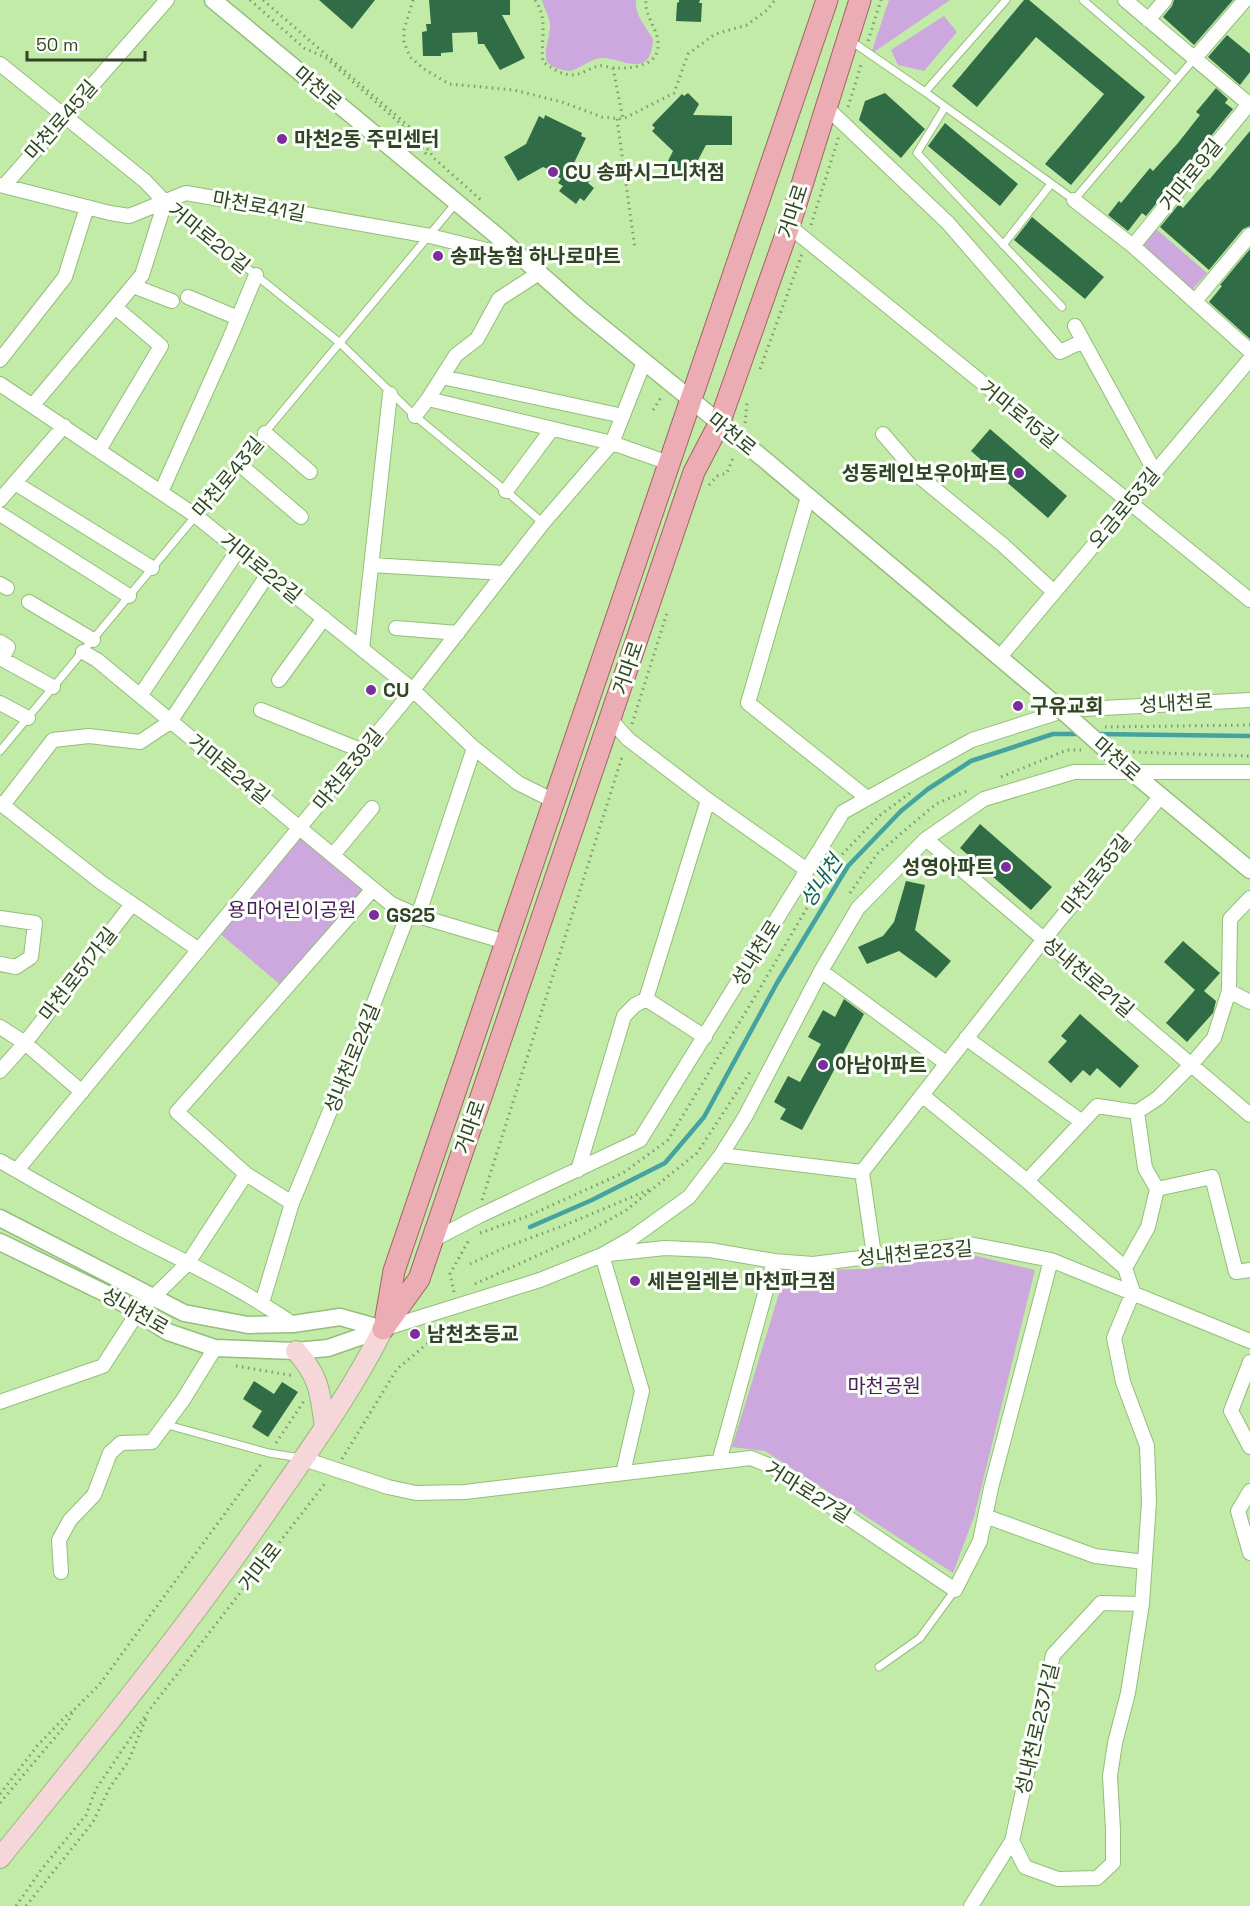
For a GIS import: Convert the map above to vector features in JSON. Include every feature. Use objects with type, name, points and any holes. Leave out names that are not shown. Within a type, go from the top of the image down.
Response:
[{"type":"main road","name":"거마로","points":[[383,1329],[394,1271],[827,0]]},
{"type":"main road","name":"거마로","points":[[0,1858],[155,1666],[247,1542],[366,1363],[383,1329],[419,1279],[694,472],[719,424],[789,226],[860,0]]},
{"type":"main road","points":[[296,1351],[307,1363],[318,1384],[325,1427]]},
{"type":"street","name":"마천로45길","points":[[2,185],[167,0]]},
{"type":"street","name":"마천로","points":[[213,0],[1056,705],[1160,797],[1250,870]]},
{"type":"street","name":"거마로9길","points":[[1125,0],[1250,104],[1133,246]]},
{"type":"street","points":[[1148,20],[1165,0]]},
{"type":"street","points":[[1194,59],[1245,0]]},
{"type":"street","name":"거마로20길","points":[[0,64],[145,181],[165,202]]},
{"type":"street","points":[[826,107],[948,223],[1060,352],[1083,341]]},
{"type":"street","name":"마천로41길","points":[[2,185],[129,216],[186,193],[430,236],[523,258]]},
{"type":"street","points":[[1074,200],[1133,246],[1250,351]]},
{"type":"street","points":[[33,405],[142,275],[165,202]]},
{"type":"street","points":[[0,360],[65,277],[87,207]]},
{"type":"street","name":"거마로15길","points":[[789,226],[1250,600]]},
{"type":"street","points":[[1196,301],[1250,235]]},
{"type":"street","points":[[415,416],[456,355],[477,339],[499,299],[538,273]]},
{"type":"street","points":[[161,492],[255,275]]},
{"type":"street","points":[[133,286],[172,301]]},
{"type":"street","points":[[188,297],[238,318]]},
{"type":"street","points":[[99,450],[161,346],[115,307]]},
{"type":"street","points":[[1075,326],[1155,472]]},
{"type":"street","name":"오금로53길","points":[[999,658],[1250,359]]},
{"type":"street","name":"마천로39길","points":[[17,1170],[413,690],[543,523],[612,443],[645,362]]},
{"type":"street","points":[[442,377],[622,416]]},
{"type":"street","name":"거마로22길","points":[[0,384],[196,516],[413,690],[474,748],[518,783],[555,801]]},
{"type":"street","points":[[362,649],[390,394]]},
{"type":"street","points":[[428,399],[612,443],[669,463]]},
{"type":"street","points":[[0,500],[64,426]]},
{"type":"street","points":[[506,491],[552,429]]},
{"type":"street","points":[[265,433],[310,472]]},
{"type":"street","points":[[883,434],[920,477],[1003,545],[1054,592]]},
{"type":"street","points":[[239,464],[301,517]]},
{"type":"street","points":[[15,483],[152,568]]},
{"type":"street","points":[[808,497],[748,703],[867,798]]},
{"type":"street","points":[[0,514],[129,596]]},
{"type":"street","points":[[140,696],[238,550]]},
{"type":"street","points":[[371,566],[504,573]]},
{"type":"street","points":[[199,950],[102,884],[1,804],[53,740],[89,736],[140,742],[170,722],[268,574]]},
{"type":"street","points":[[29,602],[93,640]]},
{"type":"street","points":[[279,680],[324,618]]},
{"type":"street","points":[[396,628],[458,633]]},
{"type":"street","points":[[0,642],[8,647],[2,659],[53,687]]},
{"type":"street","name":"거마로24길","points":[[83,652],[97,660],[390,903],[414,914],[506,942]]},
{"type":"street","name":"성내천로","points":[[432,1241],[640,1140],[843,812],[972,740],[1066,710],[1250,700]]},
{"type":"street","points":[[0,703],[28,718]]},
{"type":"street","points":[[261,710],[363,751]]},
{"type":"street","points":[[610,719],[628,739],[708,800],[807,870]]},
{"type":"street","name":"성내천로24길","points":[[262,1303],[292,1203],[414,914],[474,748]]},
{"type":"street","name":"성내천로","points":[[0,1242],[113,1297],[168,1332],[215,1348],[296,1351],[328,1348],[540,1280],[602,1255],[632,1238],[689,1197],[746,1117],[820,970],[858,908],[926,839],[984,799],[1074,772],[1125,767],[1250,772]]},
{"type":"street","name":"마천로35길","points":[[862,1172],[1044,939],[1160,797]]},
{"type":"street","points":[[578,1170],[624,1017],[635,1005],[646,999],[708,800]]},
{"type":"street","points":[[333,855],[372,808]]},
{"type":"street","name":"성내천로21길","points":[[926,839],[1250,1115]]},
{"type":"street","points":[[292,1203],[246,1174],[177,1112],[373,888]]},
{"type":"street","points":[[1027,1181],[1097,1106],[1137,1112],[1158,1098],[1214,1038],[1229,991],[1230,919],[1250,898]]},
{"type":"street","name":"마천로51가길","points":[[0,1071],[25,1043],[132,904]]},
{"type":"street","points":[[0,918],[35,923],[32,957],[16,967],[0,964]]},
{"type":"street","points":[[820,970],[946,1063]]},
{"type":"street","points":[[1229,991],[1250,1002]]},
{"type":"street","points":[[646,999],[705,1037]]},
{"type":"street","points":[[0,1027],[25,1043],[82,1092]]},
{"type":"street","points":[[966,1038],[1082,1122]]},
{"type":"street","points":[[922,1095],[1027,1181],[1125,1268],[1133,1292],[1114,1338],[1123,1382],[1147,1446],[1149,1502],[1142,1604],[1128,1694],[1114,1743],[1110,1776],[1113,1863],[1097,1878],[1058,1879],[1025,1868],[1012,1841]]},
{"type":"street","points":[[1125,1268],[1149,1227],[1157,1189],[1145,1168],[1137,1112]]},
{"type":"street","points":[[721,1155],[862,1172],[874,1255]]},
{"type":"street","points":[[0,1161],[117,1227],[262,1303],[292,1324]]},
{"type":"street","points":[[0,1402],[103,1366],[138,1312],[188,1263],[246,1174]]},
{"type":"street","points":[[1157,1189],[1212,1177],[1236,1272],[1250,1270]]},
{"type":"street","name":"성내천로","points":[[0,1218],[184,1313],[248,1325],[292,1324],[340,1317],[383,1329]]},
{"type":"street","name":"성내천로23길","points":[[602,1255],[665,1248],[710,1250],[774,1261],[813,1264],[970,1244],[1051,1260],[1250,1341]]},
{"type":"street","points":[[602,1255],[642,1391],[623,1473]]},
{"type":"street","points":[[955,1590],[980,1541],[1051,1260]]},
{"type":"street","points":[[719,1462],[774,1261]]},
{"type":"street","points":[[61,1572],[59,1540],[69,1520],[93,1495],[110,1453],[121,1443],[152,1442],[183,1400],[215,1348]]},
{"type":"street","points":[[1250,1362],[1231,1411],[1250,1447]]},
{"type":"street","name":"거마로27길","points":[[304,1459],[388,1487],[416,1493],[465,1492],[751,1458],[773,1467],[955,1590]]},
{"type":"street","points":[[1250,1491],[1238,1511],[1250,1553]]},
{"type":"street","points":[[985,1516],[1095,1556],[1145,1562]]},
{"type":"street","name":"성내천로23가길","points":[[971,1906],[1012,1841],[1053,1655],[1101,1603],[1142,1604]]},
{"type":"lane","points":[[925,92],[1006,0]]},
{"type":"lane","points":[[1083,0],[1176,80]]},
{"type":"lane","points":[[847,39],[925,92],[1074,200],[1194,59]]},
{"type":"lane","points":[[945,107],[917,153],[1062,308]]},
{"type":"lane","points":[[1003,245],[1051,184]]},
{"type":"lane","name":"거마로20길","points":[[165,202],[340,343],[390,394],[543,523]]},
{"type":"lane","name":"마천로43길","points":[[0,751],[456,203]]},
{"type":"lane","points":[[164,1424],[269,1453],[304,1459]]},
{"type":"lane","points":[[879,1667],[920,1638],[955,1590]]},
{"type":"path","points":[[263,0],[412,130],[435,159],[487,205]]},
{"type":"path","points":[[413,0],[404,30],[404,42],[410,57],[424,69],[449,84],[514,90],[562,102],[602,117],[617,119],[623,119],[674,93],[688,54],[715,34],[747,25],[776,0]]},
{"type":"path","points":[[535,0],[544,23],[543,62],[557,71],[573,75],[599,66],[613,68],[643,65],[653,59],[657,53],[657,33],[648,19],[646,0]]},
{"type":"path","points":[[613,68],[623,119]]},
{"type":"path","points":[[617,119],[635,249]]},
{"type":"path","points":[[706,488],[717,477],[727,473]]},
{"type":"path","name":"거마로","points":[[630,733],[668,611]]},
{"type":"path","name":"거마로","points":[[16,1906],[41,1870],[86,1815],[96,1789],[150,1709],[336,1470],[397,1369],[460,1317],[450,1274],[470,1237],[625,747]]},
{"type":"path","points":[[470,1264],[506,1246],[565,1225],[655,1187]]},
{"type":"path","points":[[226,1364],[301,1377]]},
{"type":"path","points":[[0,1794],[37,1746],[99,1685],[269,1453],[306,1397]]},
{"type":"path","points":[[26,1906],[93,1822],[110,1787],[128,1762],[150,1709]]},
{"type":"path","points":[[0,1803],[68,1722],[73,1711]]},
{"type":"green space","points":[[542,0],[636,0],[639,16],[653,39],[647,60],[634,64],[600,58],[570,71],[551,66],[546,56],[550,24]]},
{"type":"green space","points":[[889,0],[950,0],[871,54]]},
{"type":"green space","points":[[944,16],[957,32],[924,71],[898,65],[891,50]]},
{"type":"green space","points":[[1156,229],[1207,273],[1191,291],[1140,248]]},
{"type":"green space","name":"용마어린이공원","points":[[302,835],[365,890],[282,986],[218,932]]},
{"type":"green space","name":"마천공원","points":[[972,1255],[1035,1270],[974,1517],[953,1573],[765,1451],[732,1447],[786,1271],[864,1269]]},
{"type":"building","points":[[319,0],[375,0],[352,29]]},
{"type":"building","points":[[429,0],[510,0],[510,15],[502,15],[525,58],[500,70],[484,44],[478,44],[477,32],[452,33],[453,52],[441,53],[441,56],[423,56],[422,32],[427,31],[426,24],[431,24]]},
{"type":"building","points":[[679,0],[700,0],[699,3],[702,3],[701,22],[676,21]]},
{"type":"building","points":[[1024,0],[1029,0],[1145,97],[1071,185],[1045,164],[1104,94],[1036,37],[977,107],[952,86]]},
{"type":"building","points":[[1174,0],[1233,0],[1194,45],[1163,17]]},
{"type":"building","points":[[1227,35],[1250,54],[1250,72],[1240,85],[1208,57]]},
{"type":"building","points":[[1216,88],[1228,99],[1225,103],[1233,109],[1146,216],[1142,213],[1128,231],[1108,215],[1150,168],[1153,171],[1178,143],[1200,115],[1196,112]]},
{"type":"building","points":[[688,93],[699,104],[693,115],[732,116],[732,145],[706,145],[690,175],[684,172],[681,177],[669,171],[671,167],[666,165],[673,151],[652,131],[655,128],[652,125],[682,94],[684,96]]},
{"type":"building","points":[[885,93],[925,129],[901,158],[859,120],[865,101]]},
{"type":"building","points":[[545,115],[582,133],[581,136],[586,138],[573,165],[591,179],[588,183],[594,188],[584,201],[580,198],[576,204],[559,191],[563,186],[558,183],[561,179],[543,167],[518,181],[504,157],[526,144],[539,116],[544,119]]},
{"type":"building","points":[[945,123],[1018,184],[1000,206],[928,146]]},
{"type":"building","points":[[1250,131],[1250,226],[1243,229],[1209,270],[1160,227],[1179,204],[1183,208]]},
{"type":"building","points":[[1032,217],[1104,277],[1085,299],[1014,240]]},
{"type":"building","points":[[1250,249],[1250,339],[1209,302]]},
{"type":"building","name":"성동레인보우아파트","points":[[990,429],[1067,496],[1048,518],[971,451]]},
{"type":"building","name":"성영아파트","points":[[980,824],[1052,887],[1031,910],[960,848]]},
{"type":"building","points":[[906,881],[925,885],[915,930],[951,961],[936,978],[899,951],[867,964],[858,947],[883,936],[894,922]]},
{"type":"building","points":[[1183,941],[1220,973],[1204,991],[1216,1001],[1213,1013],[1187,1042],[1166,1023],[1195,990],[1164,962]]},
{"type":"building","name":"아남아파트","points":[[844,999],[864,1014],[802,1130],[780,1119],[786,1109],[774,1102],[788,1076],[800,1082],[821,1044],[808,1037],[823,1010],[835,1017]]},
{"type":"building","points":[[1080,1014],[1139,1066],[1120,1088],[1097,1068],[1090,1076],[1083,1070],[1071,1083],[1048,1062],[1067,1041],[1061,1036]]},
{"type":"building","points":[[254,1381],[274,1394],[282,1382],[298,1392],[268,1437],[252,1427],[262,1411],[243,1399]]},
{"type":"waterway","name":"성내천","points":[[530,1227],[592,1200],[665,1163],[704,1117],[777,983],[848,866],[901,811],[928,789],[971,761],[1053,734],[1082,734]]},
{"type":"waterway","name":"성내천","points":[[1096,734],[1250,736]]},
{"type":"place","name":"마천2동 주민센터","points":[[282,139]]},
{"type":"place","name":"CU 송파시그니처점","points":[[553,172]]},
{"type":"place","name":"송파농협 하나로마트","points":[[438,256]]},
{"type":"place","name":"성동레인보우아파트","points":[[1019,473]]},
{"type":"place","name":"CU","points":[[371,690]]},
{"type":"place","name":"구유교회","points":[[1018,706]]},
{"type":"place","name":"성영아파트","points":[[1006,867]]},
{"type":"place","name":"GS25","points":[[374,915]]},
{"type":"place","name":"아남아파트","points":[[823,1065]]},
{"type":"place","name":"세븐일레븐 마천파크점","points":[[635,1281]]},
{"type":"place","name":"남천초등교","points":[[415,1334]]}]
